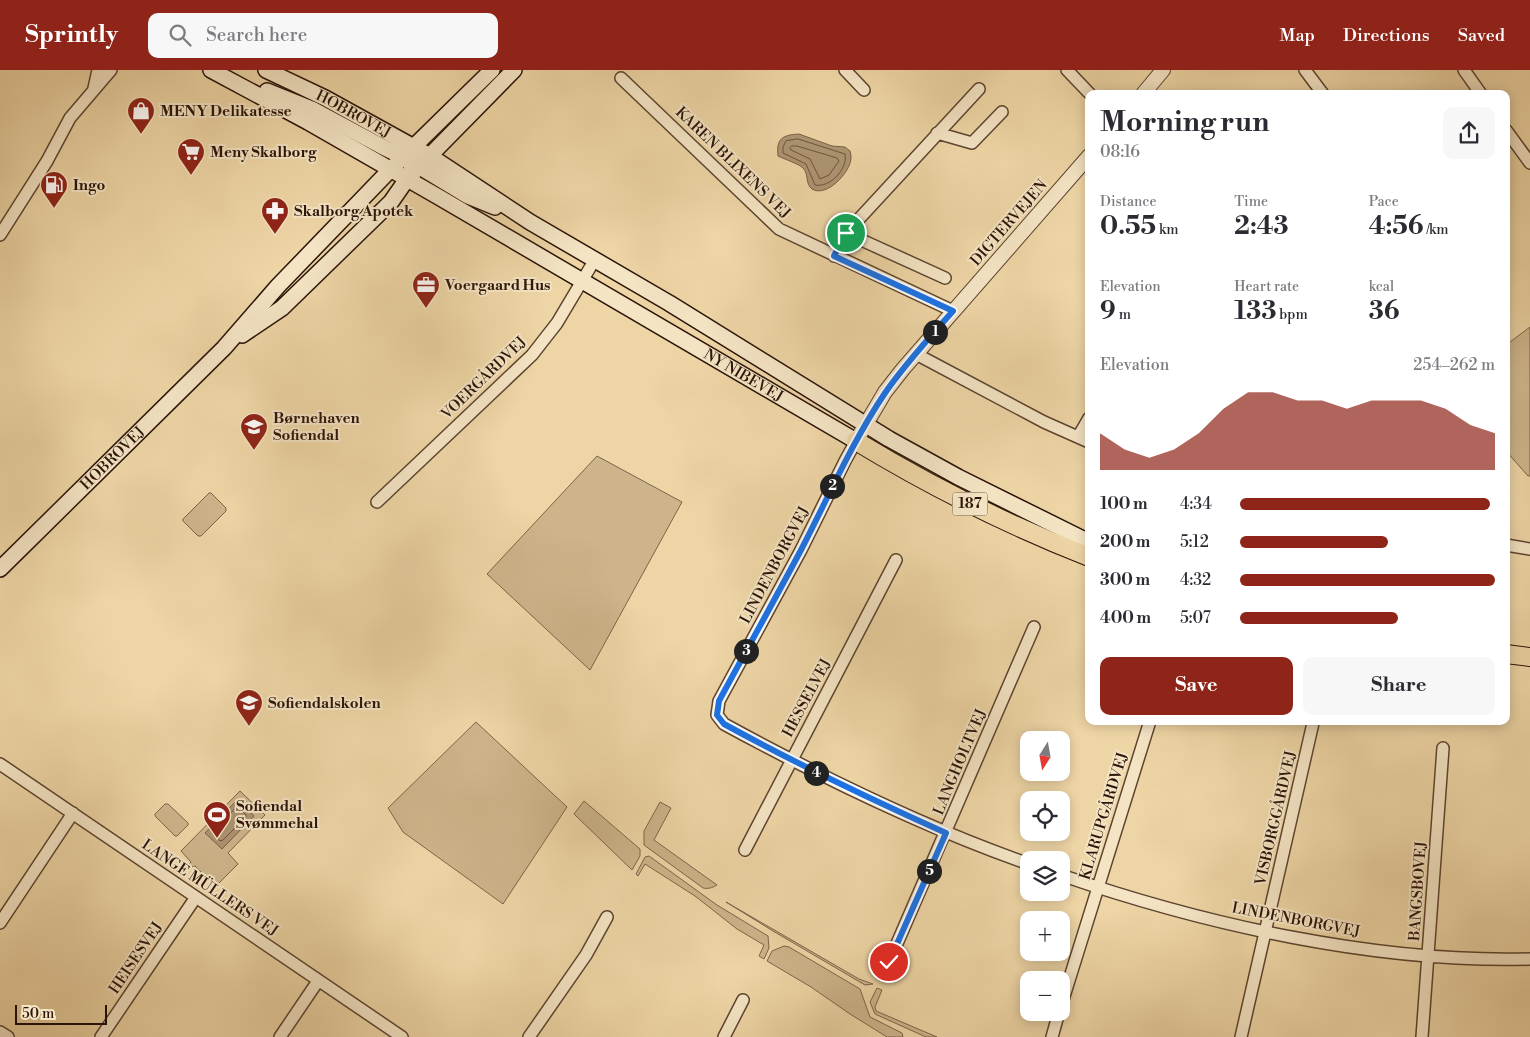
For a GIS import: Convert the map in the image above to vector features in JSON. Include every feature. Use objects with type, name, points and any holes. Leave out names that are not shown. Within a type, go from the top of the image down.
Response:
[{"type":"highway","name":"NY NIBEVEJ","points":[[856,441],[958,498],[1047,540],[1085,555]]},
{"type":"highway","points":[[1510,654],[1530,657]]},
{"type":"main road","name":"HOBROVEJ","points":[[212,70],[308,122],[410,162]]},
{"type":"main road","points":[[410,162],[459,112],[493,70]]},
{"type":"main road","name":"HOBROVEJ","points":[[0,569],[224,348],[278,286],[410,162],[514,70]]},
{"type":"main road","name":"HOBROVEJ","points":[[267,71],[325,98],[410,162]]},
{"type":"main road","name":"HOBROVEJ","points":[[224,348],[282,308],[391,202],[410,162]]},
{"type":"main road","name":"NY NIBEVEJ","points":[[410,162],[530,222],[958,478],[1085,540]]},
{"type":"main road","name":"NY NIBEVEJ","points":[[410,162],[582,281],[856,441]]},
{"type":"street","points":[[94,90],[98,70]]},
{"type":"street","points":[[0,235],[42,168],[70,118],[111,70]]},
{"type":"street","points":[[845,70],[864,90]]},
{"type":"street","points":[[1066,70],[1086,90]]},
{"type":"street","points":[[1146,90],[1163,70]]},
{"type":"street","points":[[1305,70],[1320,90]]},
{"type":"street","points":[[1464,70],[1478,90]]},
{"type":"street","name":"KAREN BLIXENS VEJ","points":[[622,78],[779,230],[953,311]]},
{"type":"street","points":[[834,256],[846,233],[937,133],[980,89]]},
{"type":"street","points":[[937,133],[972,143],[1002,112]]},
{"type":"street","points":[[1510,136],[1530,163]]},
{"type":"street","name":"DIGTERVEJEN","points":[[856,441],[886,392],[916,354],[1085,161]]},
{"type":"street","points":[[846,233],[946,278]]},
{"type":"street","name":"VOERGÅRDVEJ","points":[[376,502],[532,355],[557,323],[594,261]]},
{"type":"street","points":[[916,354],[1044,422],[1083,440]]},
{"type":"street","name":"LINDENBORGVEJ","points":[[856,441],[801,550],[719,701],[717,715],[724,724],[790,760],[863,796],[946,833],[1020,861]]},
{"type":"street","points":[[1510,546],[1530,549]]},
{"type":"street","name":"HESSELVEJ","points":[[744,850],[896,560]]},
{"type":"street","name":"LANGHOLTVEJ","points":[[889,962],[1034,627]]},
{"type":"street","name":"KLARUPGÅRDVEJ","points":[[1070,977],[1149,725]]},
{"type":"street","name":"VISBORGGÅRDVEJ","points":[[1241,1037],[1313,725]]},
{"type":"street","name":"BANGSBOVEJ","points":[[1422,1037],[1444,748]]},
{"type":"street","name":"LANGE MÜLLERS VEJ","points":[[0,764],[402,1037]]},
{"type":"street","points":[[0,923],[73,813]]},
{"type":"street","name":"LINDENBORGVEJ","points":[[1070,878],[1098,888],[1193,914],[1266,931],[1346,946],[1428,956],[1489,960],[1530,959]]},
{"type":"street","name":"HEISESVEJ","points":[[101,1037],[196,897]]},
{"type":"street","points":[[529,1037],[586,955],[607,917]]},
{"type":"street","points":[[280,1037],[318,981]]},
{"type":"street","points":[[724,1037],[742,1000]]},
{"type":"street","points":[[1052,1037],[1056,1021]]},
{"type":"street","points":[[0,1032],[8,1037]]},
{"type":"shaded area","points":[[1530,327],[1530,476],[1510,456],[1510,342]]},
{"type":"shaded area","points":[[597,456],[682,502],[590,670],[487,574]]},
{"type":"shaded area","points":[[209,493],[226,508],[226,511],[201,536],[198,536],[183,519]]},
{"type":"shaded area","points":[[476,722],[567,807],[503,904],[403,832],[388,808]]},
{"type":"shaded area","name":"Sofiendal Svømmehal","points":[[240,791],[265,815],[228,853],[238,864],[216,886],[205,876],[203,877],[195,866],[193,867],[189,864],[191,862],[181,851]]},
{"type":"shaded area","points":[[584,801],[640,849],[640,856],[632,870],[574,814]]},
{"type":"shaded area","points":[[660,802],[671,808],[654,840],[717,885],[703,888],[644,845],[644,831]]},
{"type":"shaded area","points":[[165,804],[168,804],[188,823],[177,836],[155,816]]},
{"type":"shaded area","points":[[649,856],[717,905],[768,936],[769,948],[764,959],[759,956],[764,945],[737,929],[695,896],[645,864],[638,876],[636,874],[645,857]]},
{"type":"shaded area","points":[[726,902],[859,979],[873,984],[865,985]]},
{"type":"shaded area","points":[[784,946],[789,947],[860,989],[870,1017],[902,1033],[903,1037],[887,1037],[811,987],[767,961],[772,951]]},
{"type":"shaded area","points":[[877,988],[882,990],[875,1007],[876,1011],[937,1037],[926,1037],[875,1014],[870,1002]]},
{"type":"water","points":[[799,134],[832,146],[845,147],[850,151],[851,159],[847,170],[831,187],[818,191],[812,189],[808,184],[803,168],[778,156],[780,141],[789,135]]},
{"type":"water","points":[[237,800],[254,816],[222,849],[205,833]]},
{"type":"place","name":"MENY Delikatesse","points":[[141,135]]},
{"type":"place","name":"Meny Skalborg","points":[[191,176]]},
{"type":"place","name":"Ingo","points":[[54,209]]},
{"type":"place","name":"Skalborg Apotek","points":[[275,235]]},
{"type":"place","name":"Voergaard Hus","points":[[426,309]]},
{"type":"place","name":"Børnehaven Sofiendal","points":[[254,451]]},
{"type":"place","name":"Sofiendalskolen","points":[[249,727]]},
{"type":"place","name":"Sofiendal Svømmehal","points":[[217,839]]},
{"type":"route","points":[[846,233],[834,256],[953,311],[886,392],[845,461],[801,550],[719,701],[717,715],[724,724],[790,760],[863,796],[946,833],[889,962]]}]
